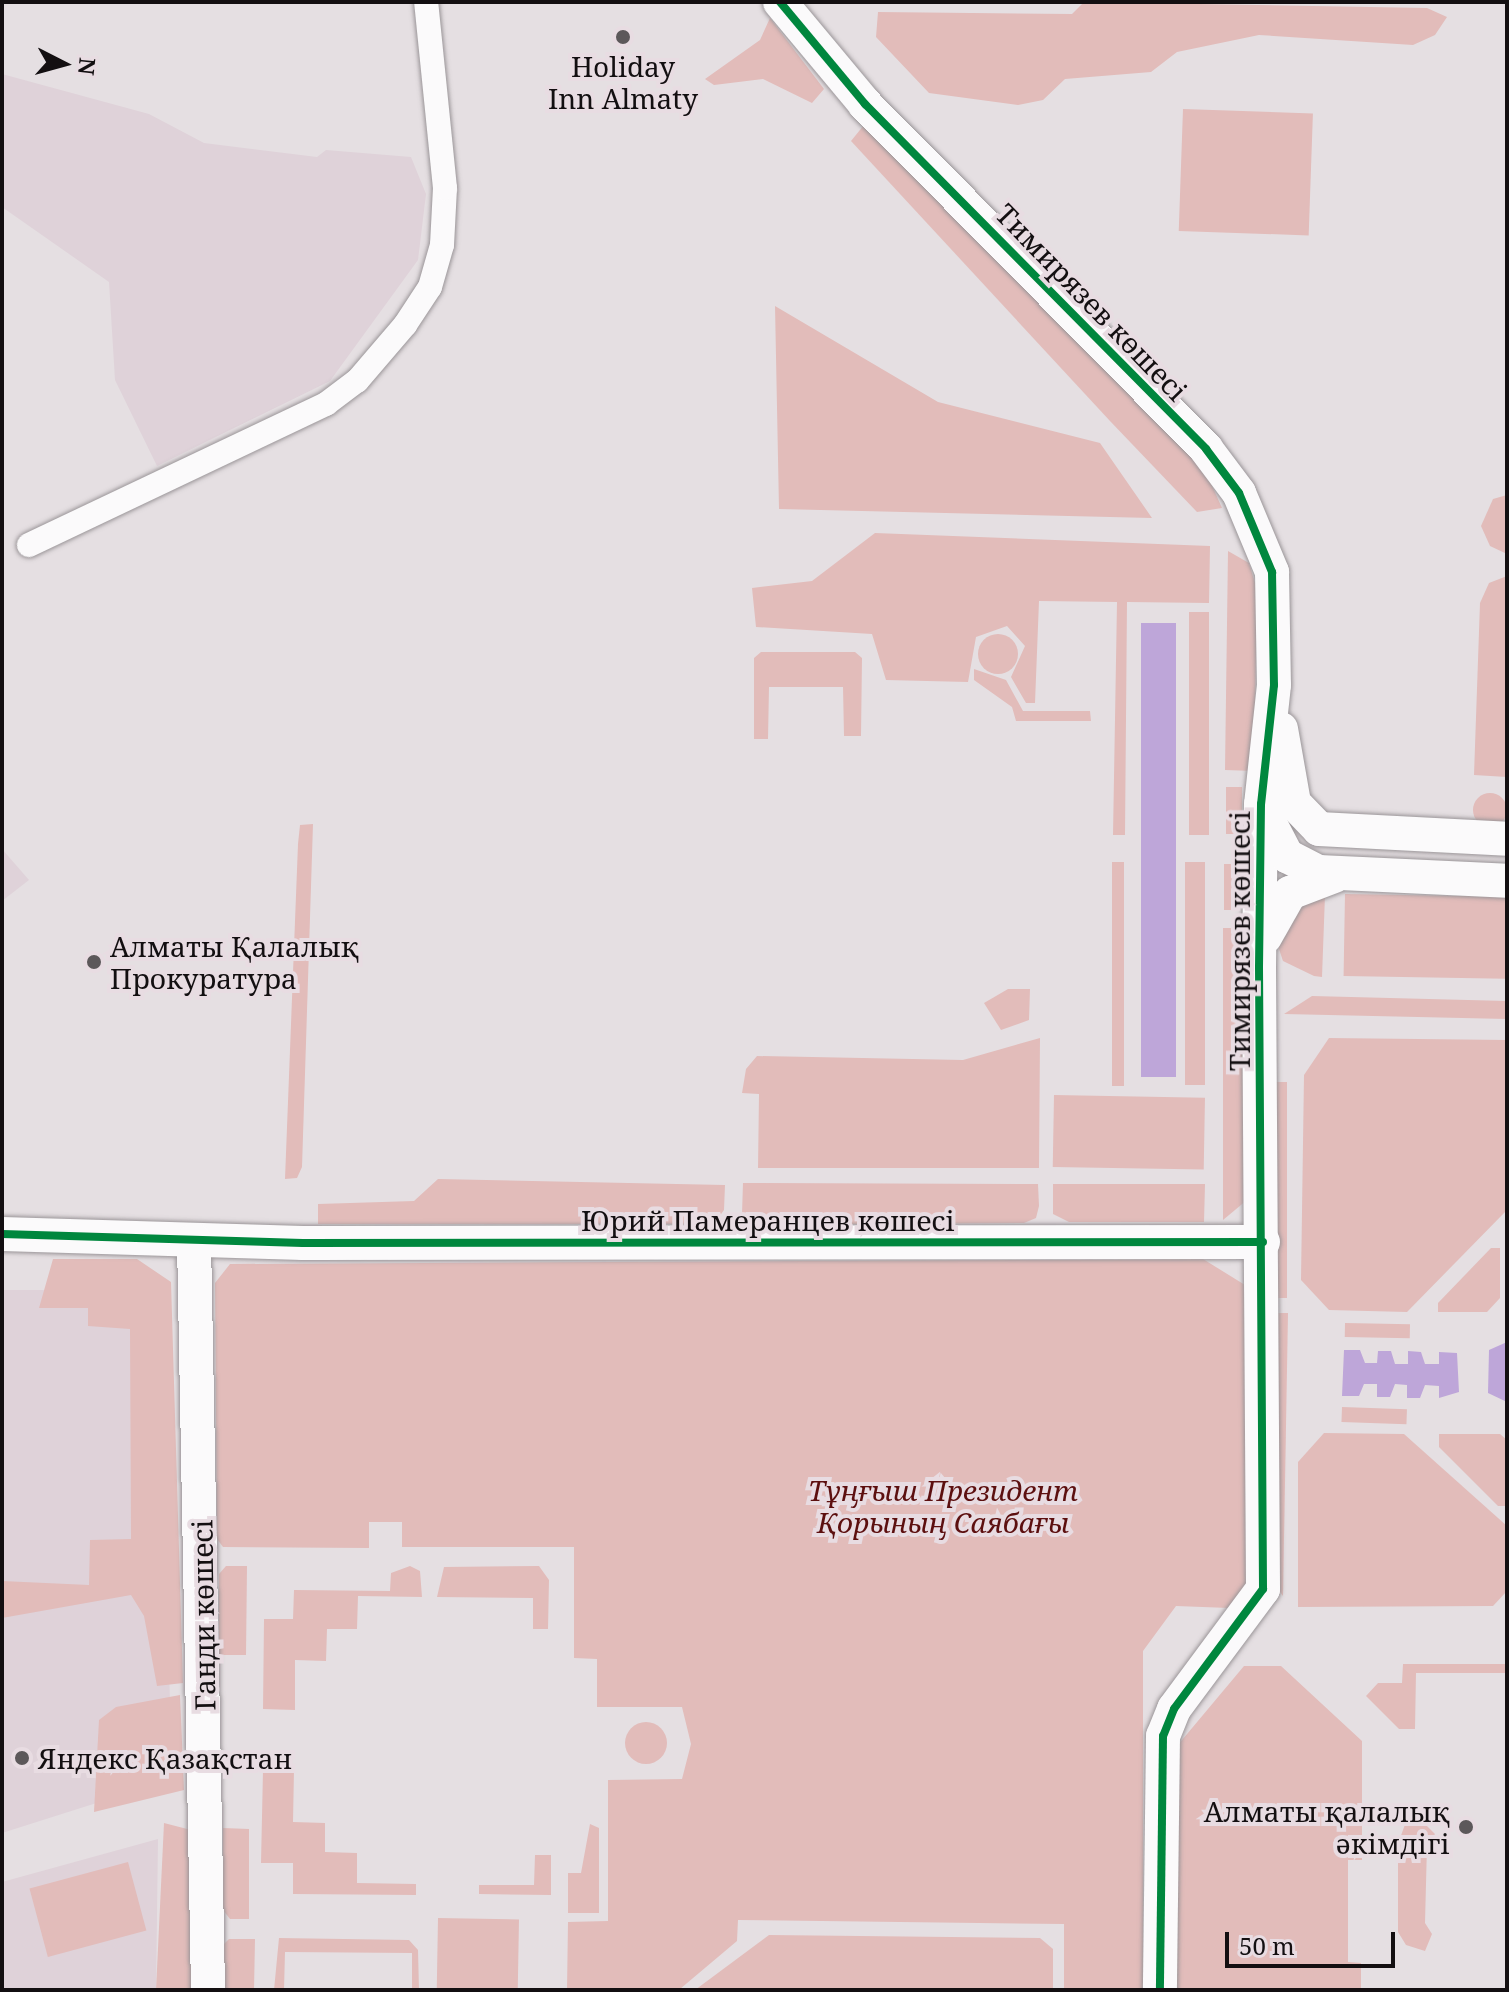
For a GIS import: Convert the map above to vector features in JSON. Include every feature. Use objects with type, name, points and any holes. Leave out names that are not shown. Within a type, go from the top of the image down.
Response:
[{"type":"street","points":[[29,545],[326,404],[405,325],[430,287],[442,245],[445,188],[426,2]]},
{"type":"street","name":"Тимирязев көшесі","points":[[780,2],[865,104],[1206,449],[1239,493],[1272,572],[1274,685],[1261,804],[1259,967],[1263,1589],[1174,1709],[1163,1736],[1160,1990]]},
{"type":"street","name":"Тимирязев көшесі","points":[[1274,685],[1294,803],[1319,829],[1507,839]]},
{"type":"street","points":[[1261,804],[1287,856],[1334,876],[1507,881]]},
{"type":"street","points":[[1259,967],[1278,905],[1334,876]]},
{"type":"street","name":"Юрий Памеранцев көшесі","points":[[2,1234],[274,1242],[1263,1242]]},
{"type":"street","name":"Ганди көшесі","points":[[194,1240],[208,1990]]},
{"type":"shaded area","points":[[2,74],[149,114],[204,143],[317,157],[326,150],[411,157],[426,194],[418,260],[330,381],[157,466],[115,380],[109,282],[2,207]]},
{"type":"shaded area","points":[[1141,623],[1176,623],[1176,1077],[1141,1077]]},
{"type":"shaded area","points":[[2,849],[29,880],[2,901]]},
{"type":"shaded area","points":[[2,1290],[159,1290],[172,1779],[2,1833]]},
{"type":"shaded area","points":[[1507,1342],[1507,1402],[1488,1393],[1489,1350]]},
{"type":"shaded area","points":[[1344,1350],[1360,1350],[1365,1363],[1377,1363],[1378,1351],[1391,1351],[1395,1364],[1408,1364],[1408,1351],[1421,1352],[1425,1364],[1439,1364],[1439,1352],[1457,1353],[1459,1392],[1439,1398],[1439,1386],[1425,1385],[1420,1398],[1407,1398],[1407,1385],[1395,1384],[1390,1397],[1377,1397],[1377,1384],[1364,1384],[1359,1396],[1342,1396]]},
{"type":"shaded area","points":[[158,1839],[156,1990],[2,1990],[2,1882]]},
{"type":"green space","points":[[1084,2],[1427,8],[1447,17],[1435,35],[1413,45],[1259,35],[1177,52],[1151,72],[1065,79],[1043,100],[1018,105],[929,93],[876,37],[878,12],[1072,14]]},
{"type":"green space","points":[[770,18],[824,89],[812,103],[763,79],[714,85],[705,79],[760,40]]},
{"type":"green space","points":[[1183,109],[1313,114],[1309,235],[1179,231]]},
{"type":"green space","points":[[864,125],[1204,468],[1222,508],[1197,512],[1110,421],[851,141]]},
{"type":"green space","points":[[775,306],[938,402],[1100,443],[1152,518],[779,509]]},
{"type":"green space","points":[[1507,495],[1507,554],[1490,546],[1481,526],[1493,499]]},
{"type":"green space","points":[[875,533],[1210,546],[1209,603],[1127,602],[1125,835],[1113,835],[1117,602],[1039,601],[1035,703],[1026,703],[1011,677],[1025,646],[1007,626],[976,637],[968,682],[886,680],[872,634],[756,627],[752,588],[812,581]]},
{"type":"green space","points":[[1228,551],[1249,563],[1257,590],[1254,771],[1225,770]]},
{"type":"green space","points":[[1507,576],[1507,777],[1474,775],[1480,603],[1489,583]]},
{"type":"green space","points":[[1189,612],[1209,612],[1209,835],[1189,835]]},
{"type":"green space","points":[[998,634],[1012,640],[1018,654],[1012,668],[998,674],[984,668],[978,654],[984,640]]},
{"type":"green space","points":[[761,652],[855,652],[862,658],[861,736],[844,736],[843,687],[769,687],[768,739],[754,739],[754,658]]},
{"type":"green space","points":[[974,669],[1006,680],[1023,711],[1090,711],[1091,721],[1016,721],[1012,707],[974,680]]},
{"type":"green space","points":[[1226,787],[1242,787],[1242,834],[1226,834]]},
{"type":"green space","points":[[1490,793],[1502,798],[1507,810],[1502,822],[1490,827],[1478,822],[1473,810],[1478,798]]},
{"type":"green space","points":[[313,824],[302,1167],[297,1178],[285,1179],[298,844],[300,825]]},
{"type":"green space","points":[[1112,862],[1124,862],[1124,1086],[1112,1086]]},
{"type":"green space","points":[[1185,862],[1205,862],[1205,1085],[1185,1085]]},
{"type":"green space","points":[[1224,864],[1240,864],[1240,910],[1224,910]]},
{"type":"green space","points":[[1345,894],[1507,897],[1506,979],[1344,976]]},
{"type":"green space","points":[[1325,895],[1322,977],[1283,961],[1276,940],[1290,907]]},
{"type":"green space","points":[[1223,928],[1253,928],[1247,1200],[1223,1220]]},
{"type":"green space","points":[[1008,989],[1030,989],[1029,1020],[1001,1030],[984,1003]]},
{"type":"green space","points":[[1312,996],[1507,1001],[1507,1019],[1284,1014]]},
{"type":"green space","points":[[1040,1038],[1039,1168],[758,1168],[759,1094],[742,1093],[746,1069],[757,1056],[963,1060]]},
{"type":"green space","points":[[1329,1038],[1507,1040],[1507,1210],[1407,1312],[1329,1310],[1301,1280],[1304,1075]]},
{"type":"green space","points":[[1276,1082],[1287,1082],[1287,1298],[1276,1298]]},
{"type":"green space","points":[[1054,1095],[1205,1098],[1204,1170],[1053,1167]]},
{"type":"green space","points":[[438,1179],[725,1185],[724,1210],[714,1224],[318,1224],[318,1204],[414,1201]]},
{"type":"green space","points":[[743,1183],[1038,1184],[1039,1206],[1036,1218],[1024,1223],[755,1225],[742,1214]]},
{"type":"green space","points":[[1053,1184],[1205,1184],[1204,1222],[1069,1222],[1053,1214]]},
{"type":"green space","points":[[1491,1248],[1500,1248],[1500,1298],[1487,1312],[1438,1312],[1438,1303]]},
{"type":"green space","points":[[53,1259],[137,1259],[171,1282],[183,1683],[157,1686],[144,1616],[131,1595],[2,1618],[2,1581],[89,1585],[90,1540],[131,1539],[130,1329],[88,1326],[88,1308],[39,1308]]},
{"type":"green space","name":"Тұңғыш Президент Қорының Саябағы","points":[[1203,1259],[1245,1285],[1251,1578],[1229,1608],[1176,1606],[1143,1651],[1143,1990],[1064,1990],[1064,1924],[738,1920],[737,1941],[680,1989],[567,1990],[568,1922],[608,1921],[608,1780],[682,1779],[691,1744],[682,1707],[597,1707],[597,1659],[574,1658],[574,1547],[402,1547],[402,1522],[369,1522],[369,1548],[223,1547],[217,1539],[215,1283],[230,1264]]},
{"type":"green space","points":[[1276,1313],[1288,1313],[1283,1596],[1277,1588]]},
{"type":"green space","points":[[1345,1323],[1410,1324],[1410,1338],[1345,1337]]},
{"type":"green space","points":[[1342,1407],[1407,1409],[1406,1424],[1341,1422]]},
{"type":"green space","points":[[1324,1433],[1404,1434],[1507,1526],[1507,1591],[1493,1606],[1298,1607],[1298,1462]]},
{"type":"green space","points":[[1439,1434],[1500,1434],[1507,1440],[1507,1506],[1498,1506],[1439,1447]]},
{"type":"green space","points":[[226,1566],[247,1566],[246,1655],[219,1655],[219,1574]]},
{"type":"green space","points":[[410,1566],[420,1571],[422,1597],[358,1596],[357,1629],[327,1629],[326,1661],[295,1660],[295,1710],[263,1709],[264,1619],[293,1619],[294,1590],[390,1591],[391,1573]]},
{"type":"green space","points":[[539,1566],[549,1580],[548,1629],[533,1629],[533,1598],[437,1597],[444,1567]]},
{"type":"green space","points":[[1403,1664],[1507,1664],[1507,1673],[1416,1673],[1415,1729],[1399,1729],[1366,1696],[1378,1683],[1402,1683]]},
{"type":"green space","points":[[1244,1666],[1281,1666],[1362,1741],[1362,1860],[1348,1860],[1348,1962],[1361,1963],[1361,1990],[1176,1990],[1177,1746]]},
{"type":"green space","points":[[180,1695],[184,1790],[94,1812],[99,1720],[116,1707]]},
{"type":"green space","points":[[646,1722],[661,1728],[667,1743],[661,1758],[646,1764],[631,1758],[625,1743],[631,1728]]},
{"type":"green space","points":[[263,1770],[294,1770],[293,1822],[325,1823],[325,1852],[357,1853],[357,1883],[416,1884],[416,1895],[293,1894],[293,1863],[261,1863]]},
{"type":"green space","points":[[1429,1813],[1422,1821],[1435,1834],[1427,1845],[1425,1923],[1432,1934],[1425,1951],[1406,1945],[1398,1932],[1398,1844],[1408,1816]]},
{"type":"green space","points":[[164,1823],[191,1830],[191,1990],[156,1990]]},
{"type":"green space","points":[[590,1824],[599,1828],[599,1913],[568,1913],[568,1873],[581,1873]]},
{"type":"green space","points":[[223,1828],[249,1829],[249,1919],[230,1919],[223,1910]]},
{"type":"green space","points":[[535,1855],[551,1855],[551,1895],[479,1894],[479,1885],[534,1885]]},
{"type":"green space","points":[[128,1862],[146,1931],[48,1957],[29,1888]]},
{"type":"green space","points":[[438,1918],[519,1919],[518,1990],[437,1990]]},
{"type":"green space","points":[[769,1935],[1040,1938],[1053,1949],[1053,1988],[695,1990]]},
{"type":"green space","points":[[279,1938],[409,1940],[418,1950],[419,1990],[412,1990],[412,1953],[285,1952],[284,1990],[274,1990]]},
{"type":"green space","points":[[229,1939],[255,1939],[254,1990],[221,1990],[221,1947]]},
{"type":"cycle path","points":[[780,2],[865,104],[1206,449],[1239,493],[1272,572],[1274,685],[1261,804],[1259,967],[1263,1589],[1174,1709],[1163,1736],[1160,1990]]},
{"type":"cycle path","points":[[2,1234],[303,1243],[1263,1242]]},
{"type":"place","name":"Holiday Inn Almaty","points":[[623,37]]},
{"type":"place","name":"Алматы Қалалық Прокуратура","points":[[94,962]]},
{"type":"place","name":"Яндекс Қазақстан","points":[[22,1758]]},
{"type":"place","name":"Алматы қалалық әкімдігі","points":[[1466,1827]]}]
